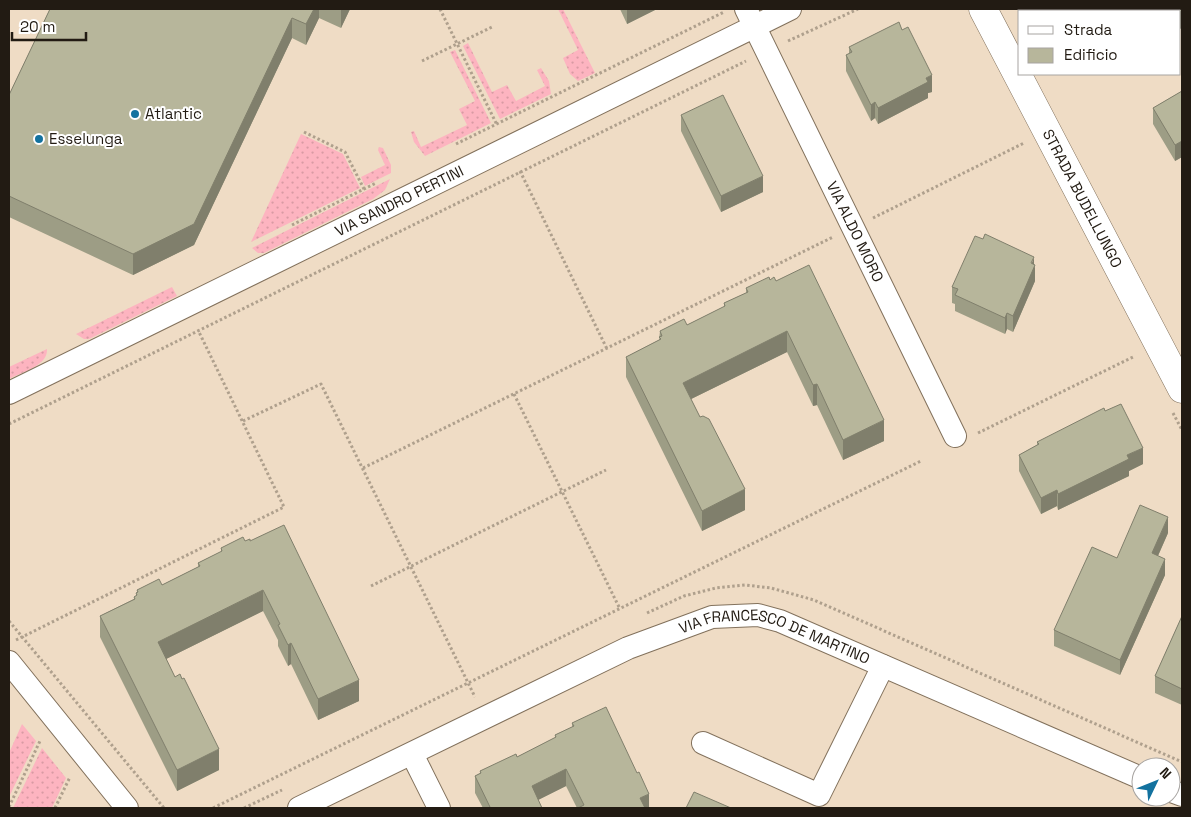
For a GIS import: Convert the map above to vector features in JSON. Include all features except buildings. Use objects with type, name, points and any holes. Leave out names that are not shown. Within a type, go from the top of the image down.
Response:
[{"type":"street","name":"VIA SANDRO PERTINI","points":[[9,393],[508,147],[750,18],[790,9]]},
{"type":"street","name":"STRADA BUDELLUNGO","points":[[983,9],[1182,389]]},
{"type":"street","name":"VIA ALDO MORO","points":[[750,18],[955,436]]},
{"type":"street","name":"VIA FRANCESCO DE MARTINO","points":[[299,808],[628,648],[712,617],[758,615],[780,621],[1131,774]]},
{"type":"street","points":[[9,662],[127,808]]},
{"type":"street","points":[[704,743],[819,795],[883,666]]},
{"type":"street","points":[[412,754],[439,808]]},
{"type":"path","points":[[440,9],[508,147]]},
{"type":"path","points":[[453,146],[730,9]]},
{"type":"path","points":[[9,424],[766,51],[858,9]]},
{"type":"path","points":[[422,61],[492,27]]},
{"type":"path","points":[[362,468],[1047,131]]},
{"type":"path","points":[[304,132],[345,152],[364,189]]},
{"type":"path","points":[[520,172],[607,349]]},
{"type":"path","points":[[287,227],[379,182]]},
{"type":"path","points":[[9,644],[284,507],[186,306]]},
{"type":"path","points":[[978,433],[1159,344]]},
{"type":"path","points":[[243,421],[321,384],[475,697],[466,701]]},
{"type":"path","points":[[514,394],[620,609]]},
{"type":"path","points":[[213,808],[921,461]]},
{"type":"path","points":[[371,586],[606,470]]},
{"type":"path","points":[[642,616],[684,596],[716,588],[745,585],[771,588],[814,600],[1182,762]]},
{"type":"path","points":[[9,621],[164,808]]},
{"type":"path","points":[[34,734],[46,748]]},
{"type":"path","points":[[9,807],[40,741]]},
{"type":"path","points":[[55,808],[70,777],[64,770]]},
{"type":"path","points":[[244,808],[288,787]]},
{"type":"shaded area","points":[[558,9],[563,9],[595,73],[578,81],[570,74],[563,58],[578,50]]},
{"type":"shaded area","points":[[468,43],[492,92],[507,85],[516,101],[545,86],[537,70],[541,68],[549,81],[551,94],[500,119],[463,46]]},
{"type":"shaded area","points":[[455,50],[491,123],[425,156],[414,142],[411,132],[414,131],[421,147],[467,125],[459,109],[475,101],[450,52]]},
{"type":"shaded area","points":[[301,134],[343,154],[360,188],[251,242]]},
{"type":"shaded area","points":[[379,147],[383,148],[391,165],[391,173],[365,186],[361,177],[385,165],[378,150]]},
{"type":"shaded area","points":[[390,179],[385,190],[373,199],[264,253],[258,253],[252,248]]},
{"type":"shaded area","points":[[172,287],[177,296],[89,339],[84,339],[76,334]]},
{"type":"shaded area","points":[[47,349],[46,355],[39,364],[9,379],[9,367]]},
{"type":"shaded area","points":[[22,724],[36,741],[9,797],[9,753]]},
{"type":"shaded area","points":[[42,748],[66,778],[52,808],[13,808]]},
{"type":"place","name":"Atlantic","points":[[135,114]]},
{"type":"place","name":"Esselunga","points":[[39,139]]}]
